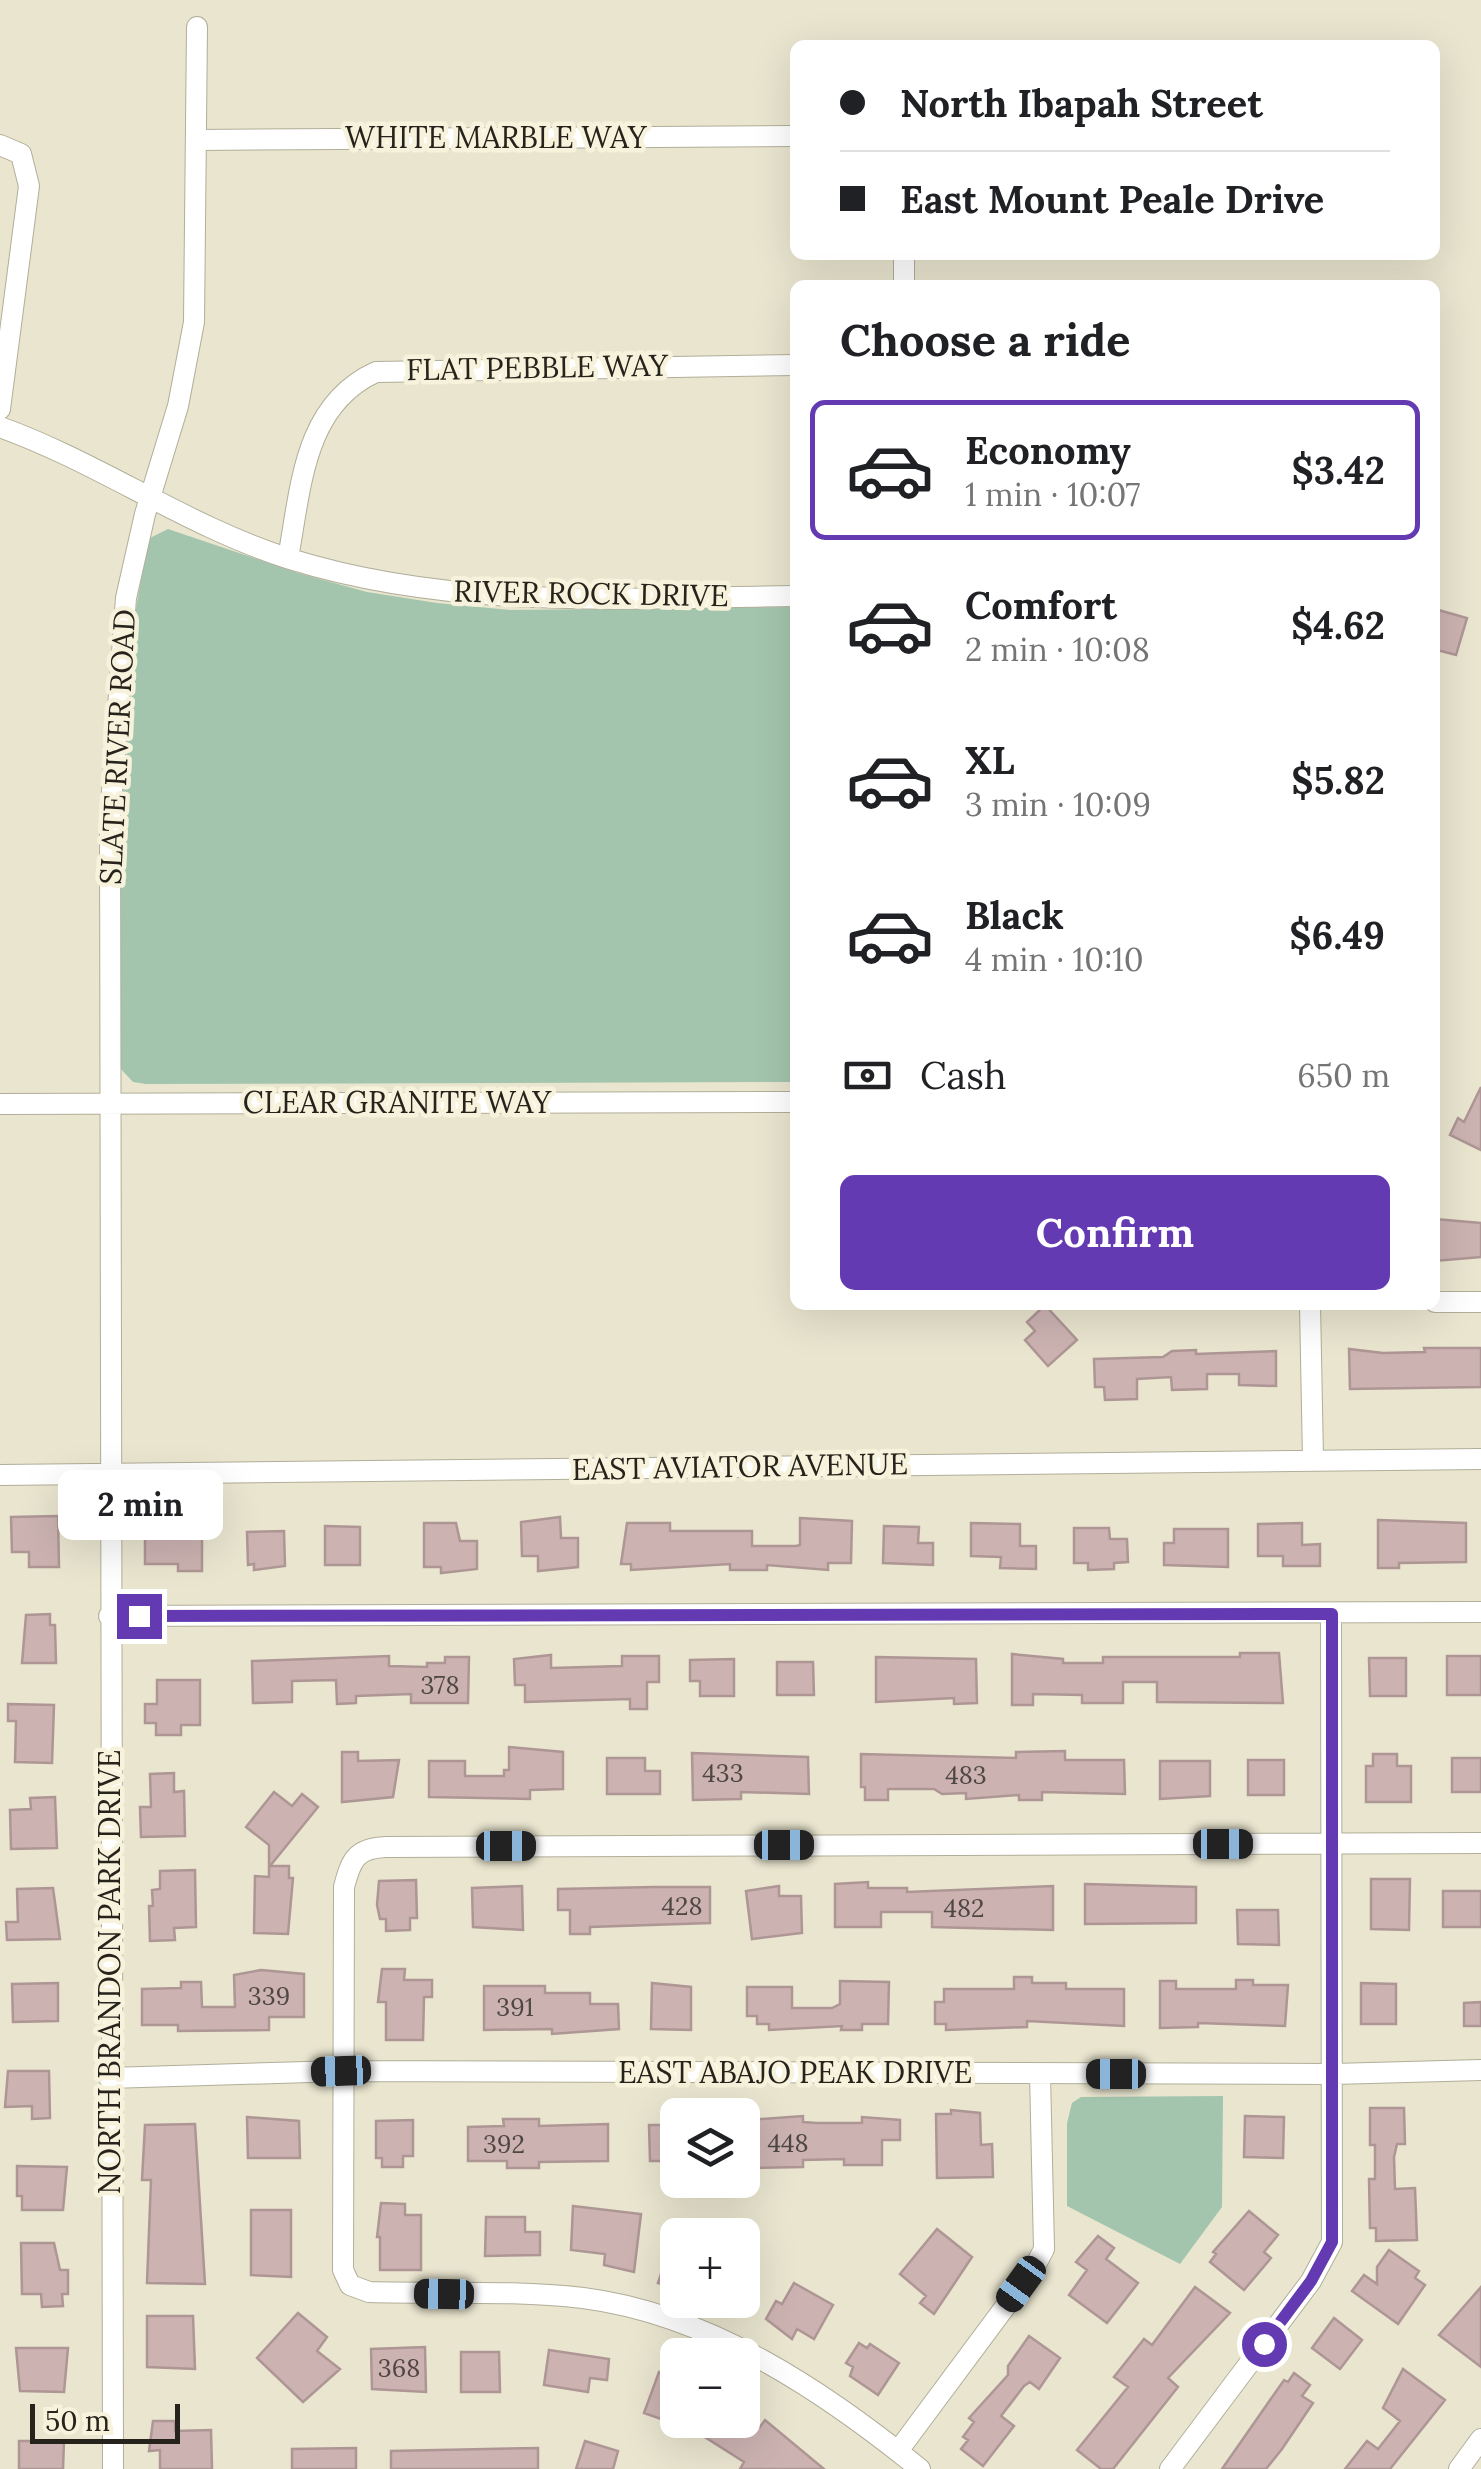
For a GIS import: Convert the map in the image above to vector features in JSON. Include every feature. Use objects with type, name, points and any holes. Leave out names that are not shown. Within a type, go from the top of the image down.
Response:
[{"type":"street","name":"SLATE RIVER ROAD","points":[[111,1476],[114,734],[126,598],[150,497],[178,406],[194,322],[198,26]]},
{"type":"street","name":"WHITE MARBLE WAY","points":[[197,140],[790,136]]},
{"type":"street","points":[[0,145],[20,154],[30,186],[0,409]]},
{"type":"street","name":"FLAT PEBBLE WAY","points":[[288,558],[317,426],[329,405],[359,380],[376,372],[790,365]]},
{"type":"street","name":"RIVER ROCK DRIVE","points":[[0,428],[288,558],[384,582],[497,596],[790,596]]},
{"type":"street","name":"CLEAR GRANITE WAY","points":[[0,1104],[790,1102]]},
{"type":"street","points":[[1440,1302],[1481,1302]]},
{"type":"street","points":[[1310,1310],[1313,1458]]},
{"type":"street","name":"EAST AVIATOR AVENUE","points":[[0,1476],[1481,1458]]},
{"type":"street","name":"NORTH BRANDON PARK DRIVE","points":[[111,1476],[109,2078],[113,2469]]},
{"type":"street","points":[[109,1616],[1481,1612]]},
{"type":"street","points":[[1170,2469],[1311,2281],[1332,2242],[1332,1614]]},
{"type":"street","points":[[920,2469],[770,2364],[710,2334],[649,2313],[586,2298],[369,2292],[350,2285],[342,2270],[341,2071],[344,1887],[350,1861],[360,1852],[386,1846],[1481,1843]]},
{"type":"street","name":"EAST ABAJO PEAK DRIVE","points":[[109,2078],[341,2071],[1333,2074],[1481,2070]]},
{"type":"street","points":[[898,2451],[1034,2268],[1044,2248],[1040,2074]]},
{"type":"street","points":[[1460,2469],[1481,2439]]},
{"type":"green space","points":[[168,529],[367,592],[437,603],[510,610],[790,607],[790,1082],[133,1082],[120,1068],[119,802],[128,669],[150,538]]},
{"type":"green space","points":[[1223,2096],[1222,2207],[1180,2264],[1067,2206],[1067,2123],[1072,2103],[1081,2097]]},
{"type":"building","points":[[1440,610],[1467,618],[1456,655],[1440,651]]},
{"type":"building","points":[[1481,1087],[1481,1150],[1450,1135],[1458,1118],[1464,1122]]},
{"type":"building","points":[[1440,1219],[1481,1223],[1481,1257],[1440,1261]]},
{"type":"building","points":[[1040,1310],[1050,1310],[1077,1340],[1048,1366],[1025,1340],[1035,1331],[1027,1322]]},
{"type":"building","points":[[1424,1348],[1481,1348],[1481,1387],[1350,1389],[1349,1349],[1383,1353],[1425,1352]]},
{"type":"building","points":[[1196,1350],[1196,1354],[1276,1351],[1276,1386],[1239,1385],[1239,1374],[1207,1374],[1207,1389],[1172,1390],[1171,1377],[1137,1379],[1137,1399],[1105,1400],[1104,1387],[1095,1387],[1094,1359],[1163,1357],[1172,1351]]},
{"type":"building","points":[[58,1516],[59,1567],[29,1567],[29,1552],[12,1552],[11,1517]]},
{"type":"building","points":[[560,1517],[561,1538],[578,1538],[578,1567],[538,1571],[538,1556],[522,1556],[521,1522]]},
{"type":"building","points":[[800,1518],[852,1521],[851,1563],[828,1563],[828,1570],[767,1565],[767,1570],[730,1570],[730,1564],[631,1570],[631,1564],[621,1564],[627,1523],[670,1523],[670,1531],[752,1531],[752,1546],[796,1546],[800,1545]]},
{"type":"building","points":[[1378,1520],[1466,1523],[1466,1562],[1399,1563],[1399,1568],[1378,1568]]},
{"type":"building","points":[[424,1523],[456,1523],[460,1541],[477,1541],[477,1569],[441,1573],[441,1567],[424,1567]]},
{"type":"building","points":[[971,1523],[1020,1524],[1020,1546],[1036,1546],[1036,1569],[1000,1568],[1001,1557],[971,1556]]},
{"type":"building","points":[[1302,1523],[1302,1545],[1320,1544],[1320,1566],[1283,1566],[1283,1556],[1258,1556],[1258,1524]]},
{"type":"building","points":[[325,1526],[360,1527],[360,1565],[325,1565]]},
{"type":"building","points":[[884,1526],[919,1527],[918,1543],[933,1543],[933,1565],[883,1563]]},
{"type":"building","points":[[145,1528],[202,1528],[202,1571],[178,1571],[178,1564],[145,1564]]},
{"type":"building","points":[[1074,1528],[1109,1528],[1110,1539],[1127,1539],[1128,1562],[1114,1563],[1114,1569],[1088,1570],[1088,1563],[1074,1563]]},
{"type":"building","points":[[1174,1529],[1228,1529],[1228,1567],[1164,1565],[1164,1543],[1174,1543]]},
{"type":"building","points":[[284,1531],[285,1566],[254,1570],[254,1564],[248,1565],[247,1532]]},
{"type":"building","points":[[50,1614],[50,1625],[55,1625],[56,1663],[22,1663],[26,1615]]},
{"type":"building","points":[[1240,1653],[1279,1653],[1283,1703],[1157,1702],[1157,1682],[1123,1682],[1123,1703],[1082,1703],[1082,1695],[1033,1694],[1033,1705],[1012,1705],[1012,1654],[1063,1659],[1063,1663],[1103,1663],[1103,1657],[1240,1657]]},
{"type":"building","points":[[551,1655],[551,1668],[622,1666],[622,1656],[659,1656],[659,1682],[647,1682],[647,1709],[630,1709],[630,1699],[525,1702],[525,1685],[515,1685],[514,1659]]},
{"type":"building","points":[[389,1656],[389,1666],[427,1667],[427,1663],[445,1663],[445,1657],[469,1657],[468,1703],[411,1703],[411,1694],[356,1696],[356,1703],[337,1704],[336,1680],[292,1681],[292,1702],[253,1703],[252,1661]]},
{"type":"building","points":[[1447,1656],[1481,1656],[1481,1695],[1447,1695]]},
{"type":"building","points":[[876,1657],[976,1659],[977,1703],[954,1704],[954,1698],[876,1702]]},
{"type":"building","points":[[1369,1658],[1406,1658],[1406,1696],[1370,1696]]},
{"type":"building","points":[[734,1659],[734,1696],[700,1696],[700,1681],[690,1681],[690,1660]]},
{"type":"building","points":[[777,1662],[813,1662],[814,1695],[777,1695]]},
{"type":"building","points":[[157,1680],[200,1680],[200,1725],[181,1725],[181,1735],[156,1735],[156,1723],[145,1723],[145,1704],[157,1704]]},
{"type":"building","points":[[8,1704],[54,1705],[52,1763],[15,1762],[16,1721],[8,1721]]},
{"type":"building","points":[[509,1747],[563,1752],[563,1789],[530,1790],[530,1799],[429,1797],[429,1761],[465,1761],[465,1776],[504,1776],[504,1770],[509,1770]]},
{"type":"building","points":[[1065,1751],[1065,1760],[1124,1760],[1125,1794],[1042,1792],[1042,1800],[1019,1800],[1019,1795],[966,1799],[966,1793],[888,1789],[888,1800],[865,1800],[865,1787],[861,1787],[861,1754],[1016,1758],[1016,1752]]},
{"type":"building","points":[[342,1752],[358,1752],[358,1761],[399,1760],[393,1797],[342,1802]]},
{"type":"building","points":[[692,1753],[808,1757],[809,1794],[741,1792],[741,1799],[693,1800]]},
{"type":"building","points":[[1373,1754],[1397,1754],[1397,1766],[1411,1766],[1411,1802],[1366,1802],[1366,1766],[1373,1766]]},
{"type":"building","points":[[607,1758],[645,1758],[645,1771],[660,1771],[660,1794],[607,1794]]},
{"type":"building","points":[[1452,1758],[1481,1758],[1481,1792],[1452,1792]]},
{"type":"building","points":[[1248,1760],[1284,1760],[1284,1795],[1248,1795]]},
{"type":"building","points":[[1160,1761],[1210,1761],[1210,1796],[1160,1799]]},
{"type":"building","points":[[174,1773],[174,1792],[184,1791],[185,1836],[141,1837],[140,1807],[151,1807],[150,1774]]},
{"type":"building","points":[[274,1792],[292,1806],[302,1794],[318,1807],[270,1866],[289,1866],[289,1878],[293,1878],[288,1934],[254,1933],[255,1876],[269,1877],[269,1845],[246,1827]]},
{"type":"building","points":[[55,1797],[57,1848],[11,1849],[10,1810],[31,1809],[30,1798]]},
{"type":"building","points":[[195,1870],[196,1927],[174,1928],[175,1940],[150,1941],[149,1906],[153,1906],[152,1890],[160,1889],[160,1871]]},
{"type":"building","points":[[1371,1879],[1410,1879],[1409,1930],[1371,1929]]},
{"type":"building","points":[[416,1880],[417,1918],[410,1918],[410,1930],[386,1931],[386,1919],[380,1919],[377,1905],[379,1881]]},
{"type":"building","points":[[868,1882],[868,1888],[907,1888],[907,1892],[1053,1886],[1053,1930],[932,1927],[932,1912],[881,1912],[881,1927],[835,1927],[835,1884]]},
{"type":"building","points":[[1085,1884],[1196,1887],[1196,1923],[1085,1924]]},
{"type":"building","points":[[522,1886],[523,1930],[473,1927],[472,1888]]},
{"type":"building","points":[[779,1886],[779,1896],[801,1896],[802,1933],[752,1939],[746,1891]]},
{"type":"building","points":[[710,1887],[710,1923],[590,1927],[590,1934],[570,1934],[570,1910],[558,1910],[558,1889]]},
{"type":"building","points":[[53,1888],[60,1939],[7,1940],[6,1922],[18,1922],[17,1889]]},
{"type":"building","points":[[1443,1891],[1481,1891],[1481,1927],[1443,1927]]},
{"type":"building","points":[[1237,1910],[1278,1910],[1279,1945],[1238,1944]]},
{"type":"building","points":[[382,1969],[405,1969],[404,1980],[432,1980],[432,1997],[424,1997],[423,2040],[386,2040],[386,2002],[378,2002]]},
{"type":"building","points":[[261,1970],[304,1974],[304,2017],[269,2017],[269,2030],[178,2031],[178,2025],[142,2025],[142,1989],[181,1988],[181,1982],[201,1982],[202,2007],[235,2007],[234,1975]]},
{"type":"building","points":[[1014,1977],[1032,1977],[1032,1983],[1066,1983],[1066,1989],[1124,1989],[1124,2026],[1027,2021],[1027,2027],[946,2030],[946,2024],[935,2024],[935,2002],[944,2002],[944,1989],[1014,1989]]},
{"type":"building","points":[[1236,1980],[1253,1980],[1253,1985],[1288,1985],[1285,2026],[1198,2023],[1198,2027],[1160,2028],[1160,1981],[1176,1981],[1176,1989],[1236,1989]]},
{"type":"building","points":[[840,1981],[889,1982],[888,2024],[862,2024],[862,2030],[841,2030],[842,2026],[769,2030],[769,2024],[757,2024],[757,2016],[747,2016],[747,1987],[792,1987],[792,2008],[832,2008],[840,2004]]},
{"type":"building","points":[[58,1983],[58,2021],[13,2022],[12,1984]]},
{"type":"building","points":[[652,1983],[691,1987],[691,2030],[651,2029]]},
{"type":"building","points":[[1361,1983],[1396,1984],[1396,2024],[1361,2024]]},
{"type":"building","points":[[484,1986],[545,1986],[545,1993],[590,1993],[590,2004],[618,2004],[619,2029],[552,2034],[552,2029],[484,2030]]},
{"type":"building","points":[[1481,2002],[1481,2026],[1464,2026],[1464,2003]]},
{"type":"building","points":[[8,2071],[49,2071],[50,2118],[32,2119],[32,2106],[5,2107]]},
{"type":"building","points":[[1370,2108],[1404,2108],[1405,2144],[1397,2144],[1394,2157],[1395,2189],[1415,2188],[1417,2240],[1376,2241],[1376,2228],[1370,2228],[1369,2179],[1375,2179],[1375,2145],[1370,2145]]},
{"type":"building","points":[[951,2110],[980,2113],[981,2145],[992,2144],[993,2177],[937,2178],[936,2114],[951,2114]]},
{"type":"building","points":[[803,2116],[803,2122],[817,2123],[862,2123],[862,2117],[900,2120],[900,2140],[882,2140],[882,2165],[844,2165],[844,2159],[803,2160],[803,2167],[760,2168],[760,2119]]},
{"type":"building","points":[[1245,2116],[1284,2117],[1283,2158],[1244,2157]]},
{"type":"building","points":[[247,2117],[299,2121],[300,2158],[248,2158]]},
{"type":"building","points":[[503,2119],[539,2119],[539,2126],[608,2124],[608,2161],[539,2162],[539,2168],[507,2168],[507,2161],[468,2161],[468,2127],[504,2126]]},
{"type":"building","points":[[413,2120],[413,2156],[403,2156],[403,2167],[382,2167],[382,2158],[376,2158],[376,2121]]},
{"type":"building","points":[[195,2124],[205,2284],[147,2283],[151,2180],[142,2180],[145,2125]]},
{"type":"building","points":[[649,2125],[660,2125],[660,2161],[650,2161]]},
{"type":"building","points":[[17,2166],[67,2167],[63,2210],[22,2210],[22,2196],[17,2196]]},
{"type":"building","points":[[381,2203],[405,2204],[405,2215],[421,2215],[421,2270],[380,2270],[377,2237]]},
{"type":"building","points":[[573,2206],[641,2214],[634,2272],[604,2265],[605,2254],[571,2250]]},
{"type":"building","points":[[251,2210],[291,2210],[291,2277],[251,2275]]},
{"type":"building","points":[[1249,2211],[1278,2235],[1264,2252],[1271,2258],[1244,2290],[1210,2262],[1216,2254],[1213,2252]]},
{"type":"building","points":[[486,2217],[525,2217],[525,2232],[540,2232],[540,2255],[485,2256]]},
{"type":"building","points":[[937,2229],[972,2257],[934,2314],[920,2303],[926,2296],[900,2274]]},
{"type":"building","points":[[1098,2236],[1114,2248],[1106,2259],[1138,2283],[1107,2323],[1069,2295],[1087,2270],[1076,2262]]},
{"type":"building","points":[[21,2243],[54,2243],[60,2270],[68,2270],[68,2294],[62,2294],[63,2306],[42,2307],[41,2294],[22,2294]]},
{"type":"building","points":[[1389,2250],[1419,2271],[1415,2278],[1425,2285],[1398,2324],[1352,2291],[1364,2275],[1377,2284],[1377,2267]]},
{"type":"building","points":[[794,2283],[833,2305],[814,2339],[797,2329],[792,2339],[766,2319],[776,2301],[782,2304]]},
{"type":"building","points":[[1195,2287],[1230,2313],[1168,2378],[1178,2387],[1113,2469],[1101,2469],[1077,2450],[1128,2387],[1114,2377],[1144,2339],[1152,2345]]},
{"type":"building","points":[[1481,2287],[1481,2367],[1439,2335]]},
{"type":"building","points":[[298,2313],[327,2337],[317,2351],[340,2369],[303,2402],[257,2358]]},
{"type":"building","points":[[147,2316],[193,2316],[195,2369],[147,2367]]},
{"type":"building","points":[[1334,2318],[1362,2340],[1340,2369],[1312,2348]]},
{"type":"building","points":[[1029,2336],[1060,2358],[1039,2389],[1030,2382],[1024,2386],[1001,2416],[1014,2426],[983,2466],[961,2449],[968,2440],[963,2437],[974,2422],[969,2418],[1008,2375],[1008,2366]]},
{"type":"building","points":[[859,2343],[867,2348],[870,2344],[899,2363],[878,2395],[850,2376],[853,2367],[846,2363]]},
{"type":"building","points":[[425,2347],[426,2392],[372,2389],[371,2349]]},
{"type":"building","points":[[16,2348],[68,2348],[64,2392],[20,2391]]},
{"type":"building","points":[[549,2350],[609,2359],[607,2380],[590,2378],[588,2392],[544,2385]]},
{"type":"building","points":[[461,2352],[499,2352],[500,2392],[461,2392]]},
{"type":"building","points":[[1403,2369],[1445,2400],[1390,2469],[1345,2469],[1367,2441],[1378,2449],[1400,2421],[1383,2408]]},
{"type":"building","points":[[659,2372],[660,2372],[660,2419],[644,2413]]},
{"type":"building","points":[[1294,2373],[1310,2385],[1302,2396],[1313,2403],[1282,2449],[1266,2469],[1222,2469],[1284,2380],[1288,2382]]},
{"type":"building","points":[[765,2420],[824,2469],[740,2469],[744,2462],[706,2438],[760,2438]]},
{"type":"building","points":[[153,2421],[175,2421],[175,2431],[211,2430],[212,2469],[160,2469],[160,2450],[149,2451]]},
{"type":"building","points":[[19,2441],[64,2441],[63,2469],[19,2469]]},
{"type":"building","points":[[585,2441],[618,2451],[613,2469],[576,2469]]},
{"type":"building","points":[[356,2448],[356,2469],[292,2469],[292,2449]]},
{"type":"building","points":[[538,2448],[538,2469],[391,2469],[391,2451]]},
{"type":"route","points":[[139,1616],[1332,1614],[1332,2242],[1311,2281],[1264,2344]]}]
